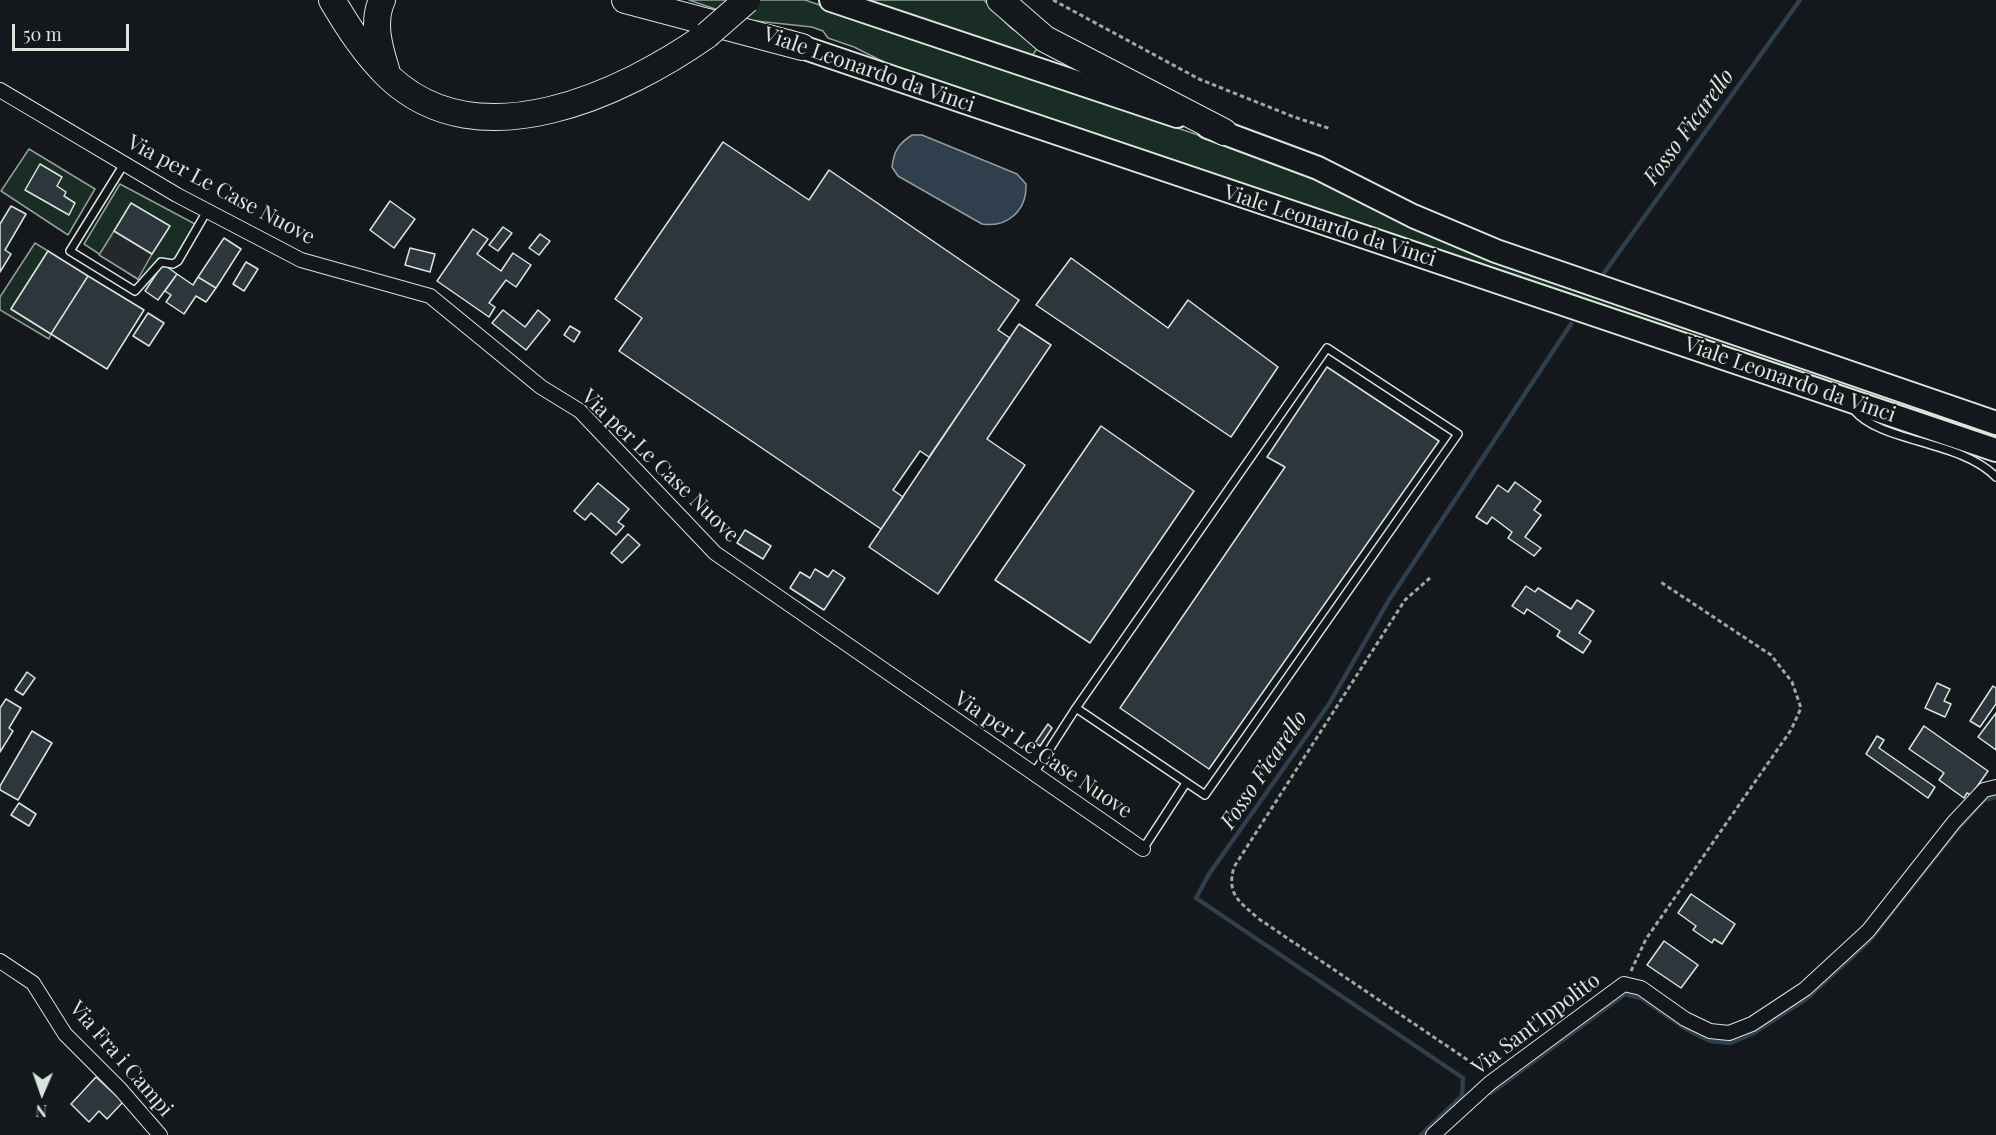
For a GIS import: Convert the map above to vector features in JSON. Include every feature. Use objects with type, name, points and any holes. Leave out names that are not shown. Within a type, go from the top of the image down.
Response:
[{"type":"highway","points":[[332,0],[355,38],[389,78],[412,93],[441,107],[475,115],[505,117],[534,114],[575,104],[614,90],[659,67],[707,35],[747,0]]},
{"type":"highway","points":[[382,0],[379,7],[377,41],[389,78]]},
{"type":"highway","points":[[625,0],[802,47]]},
{"type":"highway","points":[[1000,0],[1045,39],[1224,132]]},
{"type":"main road","name":"Viale Leonardo da Vinci","points":[[664,0],[1996,450]]},
{"type":"main road","name":"Viale Leonardo da Vinci","points":[[831,0],[1224,132],[1318,168],[1413,216],[1496,251],[1996,423]]},
{"type":"street","name":"Via per Le Case Nuove","points":[[0,90],[207,211],[301,260],[430,296],[541,387],[580,411],[715,553],[1143,849]]},
{"type":"street","name":"Via Sant'Ippolito","points":[[1433,1135],[1490,1083],[1624,984],[1641,988],[1685,1019],[1710,1031],[1729,1033],[1752,1024],[1805,989],[1868,932],[1954,822],[1984,790],[1996,787]]},
{"type":"street","name":"Via Fra i Campi","points":[[0,961],[33,982],[65,1034],[120,1089],[160,1135]]},
{"type":"lane","points":[[124,164],[70,250],[135,291],[161,262],[173,264],[178,261],[207,211]]},
{"type":"lane","points":[[1033,775],[1076,708],[1327,348],[1458,434],[1205,795],[1076,708]]},
{"type":"lane","points":[[1845,398],[1860,417],[1869,423],[1969,457],[1996,477]]},
{"type":"lane","points":[[1143,849],[1186,783]]},
{"type":"path","points":[[1053,0],[1199,79],[1294,117],[1332,129]]},
{"type":"path","points":[[1430,578],[1406,600],[1234,867],[1230,882],[1237,900],[1259,919],[1483,1068],[1490,1083]]},
{"type":"path","points":[[1624,984],[1646,939],[1791,730],[1800,708],[1792,682],[1771,655],[1659,581]]},
{"type":"green space","points":[[689,0],[805,0],[1259,156],[1299,172],[1375,210],[1495,263],[1996,434],[1996,440],[912,76],[854,47],[828,38],[823,31],[812,27],[747,20]]},
{"type":"green space","points":[[866,0],[984,0],[1011,28],[1038,47],[1032,56]]},
{"type":"green space","points":[[29,149],[95,189],[68,235],[1,191]]},
{"type":"green space","points":[[120,184],[195,224],[173,261],[159,258],[142,282],[84,244]]},
{"type":"green space","points":[[35,243],[48,251],[11,309],[51,334],[49,339],[0,310],[0,297]]},
{"type":"shaded area","points":[[114,231],[152,254],[138,279],[99,255]]},
{"type":"water","points":[[912,135],[922,135],[1017,174],[1026,184],[1023,202],[1019,209],[1008,220],[982,224],[898,176],[892,167],[897,148]]},
{"type":"building","points":[[723,142],[809,200],[829,170],[1019,300],[998,330],[1010,338],[929,457],[920,451],[893,490],[903,497],[881,529],[619,351],[642,318],[615,299]]},
{"type":"building","points":[[40,164],[62,177],[57,186],[66,192],[64,196],[75,203],[69,215],[25,190]]},
{"type":"building","points":[[390,201],[415,219],[394,248],[370,230]]},
{"type":"building","points":[[131,203],[170,226],[152,254],[114,231]]},
{"type":"building","points":[[11,206],[26,214],[5,250],[11,254],[0,272],[0,224]]},
{"type":"building","points":[[503,227],[512,233],[498,251],[489,245]]},
{"type":"building","points":[[473,229],[488,239],[477,254],[501,271],[513,253],[531,265],[516,287],[506,280],[489,303],[495,307],[489,317],[437,281]]},
{"type":"building","points":[[540,234],[550,241],[539,255],[529,248]]},
{"type":"building","points":[[224,238],[241,249],[216,288],[198,277]]},
{"type":"building","points":[[410,248],[435,254],[430,272],[405,265]]},
{"type":"building","points":[[48,251],[88,276],[51,334],[11,309]]},
{"type":"building","points":[[1071,258],[1168,328],[1188,300],[1278,367],[1231,437],[1036,305]]},
{"type":"building","points":[[246,262],[258,269],[244,291],[233,284]]},
{"type":"building","points":[[163,264],[177,274],[158,300],[145,291]]},
{"type":"building","points":[[177,274],[193,285],[198,277],[216,288],[206,302],[196,296],[184,314],[166,302],[171,295],[165,291]]},
{"type":"building","points":[[88,276],[144,310],[107,369],[51,334]]},
{"type":"building","points":[[503,310],[525,327],[538,310],[550,320],[526,350],[492,323]]},
{"type":"building","points":[[148,313],[164,323],[149,346],[133,336]]},
{"type":"building","points":[[1019,324],[1051,345],[987,439],[1025,465],[938,594],[869,547]]},
{"type":"building","points":[[570,326],[580,332],[574,342],[564,335]]},
{"type":"building","points":[[1327,367],[1439,441],[1209,769],[1120,708],[1285,467],[1267,457]]},
{"type":"building","points":[[1101,426],[1194,491],[1090,643],[995,580]]},
{"type":"building","points":[[1515,482],[1541,501],[1534,510],[1541,515],[1525,537],[1541,548],[1534,556],[1508,538],[1512,532],[1492,517],[1487,524],[1476,517],[1498,485],[1508,492]]},
{"type":"building","points":[[598,483],[629,509],[618,522],[624,526],[616,535],[591,513],[585,520],[574,511]]},
{"type":"building","points":[[745,530],[771,546],[763,559],[737,543]]},
{"type":"building","points":[[628,534],[640,545],[622,563],[611,553]]},
{"type":"building","points":[[815,569],[828,577],[833,570],[845,578],[824,610],[790,588],[800,572],[810,578]]},
{"type":"building","points":[[1526,586],[1535,592],[1538,588],[1571,609],[1577,600],[1594,611],[1579,633],[1591,641],[1583,653],[1557,636],[1560,631],[1527,609],[1524,614],[1512,606]]},
{"type":"building","points":[[27,672],[35,678],[23,695],[15,690]]},
{"type":"building","points":[[1937,683],[1950,689],[1944,701],[1951,704],[1945,717],[1925,708]]},
{"type":"building","points":[[1993,686],[1996,688],[1996,704],[1980,727],[1970,721]]},
{"type":"building","points":[[6,699],[21,708],[9,728],[13,731],[0,752],[0,708]]},
{"type":"building","points":[[1996,713],[1996,750],[1978,737]]},
{"type":"building","points":[[1048,724],[1052,728],[1040,746],[1035,743]]},
{"type":"building","points":[[1924,726],[1988,771],[1971,795],[1967,793],[1964,798],[1939,780],[1944,773],[1909,749]]},
{"type":"building","points":[[32,731],[52,743],[18,800],[0,790],[0,786]]},
{"type":"building","points":[[1877,736],[1884,740],[1879,748],[1935,787],[1928,798],[1866,754]]},
{"type":"building","points":[[19,803],[36,814],[29,826],[11,815]]},
{"type":"building","points":[[1691,894],[1735,924],[1722,944],[1714,939],[1712,943],[1693,930],[1696,926],[1678,913]]},
{"type":"building","points":[[1664,941],[1698,965],[1681,988],[1647,965]]},
{"type":"building","points":[[96,1077],[123,1102],[107,1119],[99,1111],[89,1122],[71,1104]]},
{"type":"waterway","name":"Fosso Ficarello","points":[[1604,273],[1800,0]]},
{"type":"waterway","name":"Fosso Ficarello","points":[[1421,1135],[1462,1096],[1463,1078],[1196,898],[1209,874],[1329,704],[1389,600],[1571,324]]},
{"type":"waterway","points":[[1491,1093],[1625,994],[1641,998],[1686,1029],[1710,1041],[1730,1043],[1752,1034],[1806,999],[1869,941],[1955,832],[1984,800],[1996,797]]}]
